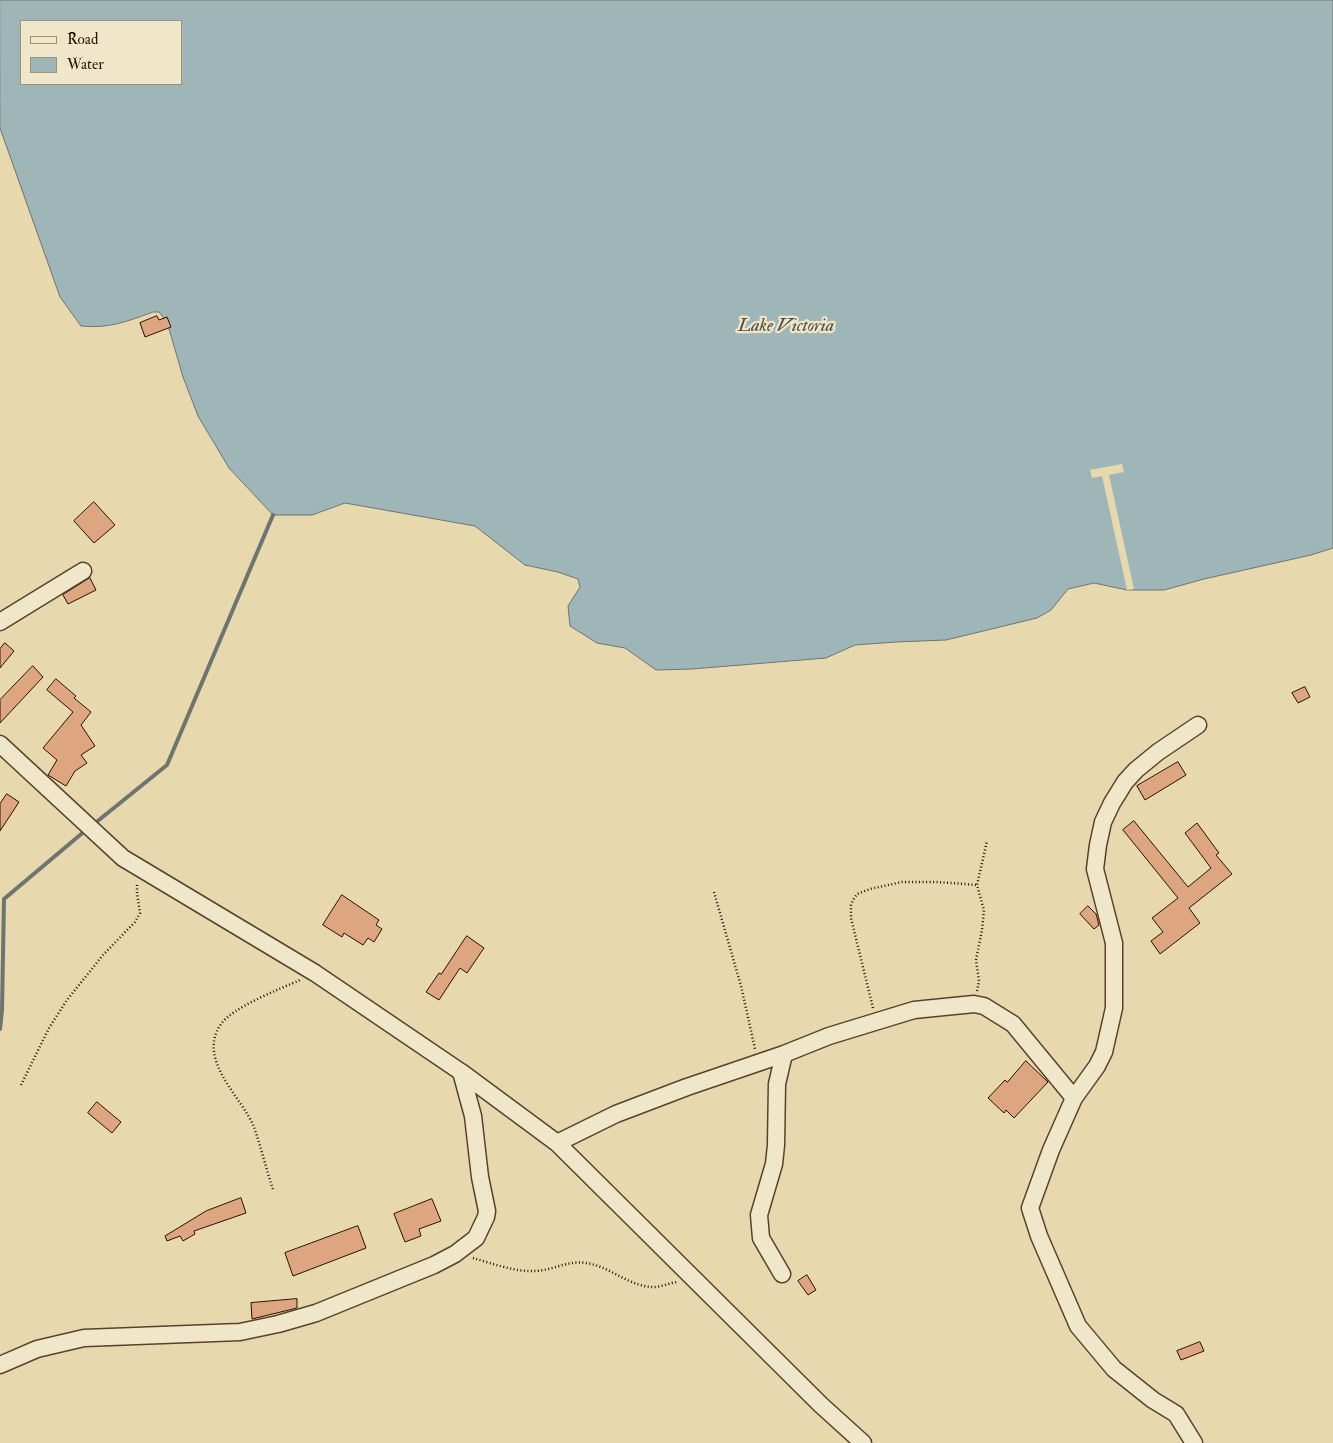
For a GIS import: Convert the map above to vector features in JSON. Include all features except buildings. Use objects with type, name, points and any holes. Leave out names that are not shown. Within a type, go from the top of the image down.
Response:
[{"type":"street","points":[[0,622],[83,571]]},
{"type":"street","points":[[1194,1443],[1176,1414],[1152,1400],[1114,1369],[1078,1326],[1039,1236],[1030,1208],[1051,1150],[1074,1098],[1097,1066],[1104,1052],[1114,1008],[1116,954],[1094,869],[1103,822],[1124,782],[1158,752],[1198,725]]},
{"type":"street","points":[[2,749],[123,858],[315,972],[461,1072],[557,1143],[822,1405],[863,1443]]},
{"type":"street","points":[[557,1143],[616,1114],[829,1036],[914,1010],[974,1004],[984,1006],[1013,1024],[1074,1098]]},
{"type":"street","points":[[782,1274],[761,1238],[758,1215],[774,1164],[777,1084],[784,1054]]},
{"type":"street","points":[[0,1365],[37,1350],[84,1338],[240,1332],[278,1324],[316,1313],[434,1265],[455,1254],[476,1238],[486,1217],[473,1116],[461,1072]]},
{"type":"path","points":[[974,1004],[979,981],[976,960],[984,910],[977,885],[987,840]]},
{"type":"path","points":[[21,1085],[49,1028],[67,1000],[103,955],[135,922],[140,913],[137,892],[139,867]]},
{"type":"path","points":[[875,1022],[871,995],[851,918],[851,904],[855,896],[870,889],[902,882],[977,885]]},
{"type":"path","points":[[714,892],[741,986],[758,1062]]},
{"type":"path","points":[[273,1189],[253,1126],[218,1068],[214,1056],[215,1037],[221,1024],[233,1013],[315,972]]},
{"type":"path","points":[[455,1254],[529,1271],[538,1271],[566,1263],[588,1263],[630,1281],[652,1287],[670,1283],[696,1281]]},
{"type":"water","name":"Lake Victoria","points":[[0,0],[1333,0],[1333,548],[1164,590],[1127,590],[1094,583],[1068,589],[1051,610],[1037,618],[946,640],[855,645],[826,658],[692,669],[656,670],[625,648],[597,643],[570,626],[568,606],[580,587],[578,579],[558,572],[525,565],[475,526],[345,503],[312,515],[273,515],[229,468],[198,416],[183,377],[167,322],[159,312],[153,312],[109,325],[81,326],[60,297],[0,128]]},
{"type":"pier","points":[[1122,464],[1124,472],[1109,475],[1134,589],[1127,590],[1102,476],[1092,478],[1090,470]]},
{"type":"waterway","points":[[94,824],[167,765],[273,515]]},
{"type":"waterway","points":[[0,1029],[4,899],[86,830]]}]
